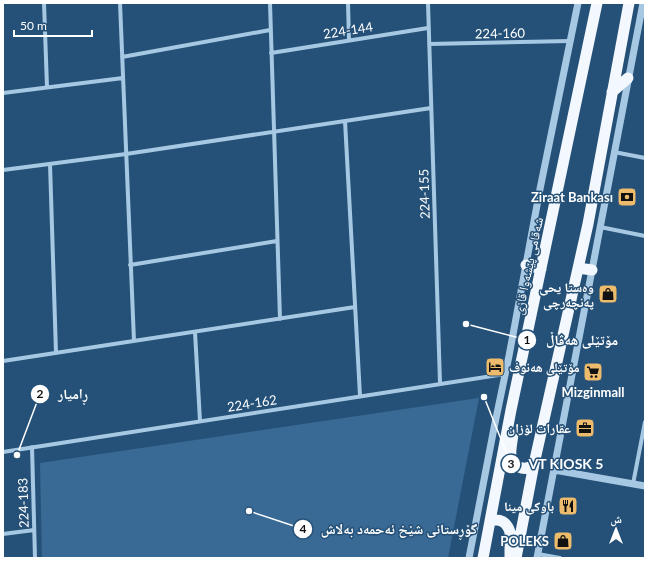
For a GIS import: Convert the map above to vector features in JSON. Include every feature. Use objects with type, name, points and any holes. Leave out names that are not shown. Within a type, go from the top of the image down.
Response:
[{"type":"highway","name":"شەقامی پێشەوا قازی","points":[[483,558],[511,410],[597,3]]},
{"type":"highway","points":[[516,558],[534,464],[588,224],[629,3]]},
{"type":"highway","points":[[612,92],[628,78]]},
{"type":"highway","points":[[526,265],[541,268]]},
{"type":"highway","points":[[578,268],[592,270]]},
{"type":"highway","points":[[511,410],[513,431],[511,459],[519,467],[527,468],[534,464]]},
{"type":"highway","points":[[490,521],[503,521],[509,528],[510,558]]},
{"type":"street","points":[[44,3],[47,87]]},
{"type":"street","points":[[120,3],[134,341]]},
{"type":"street","points":[[270,3],[280,319]]},
{"type":"street","points":[[348,3],[350,40]]},
{"type":"street","name":"224-155","points":[[428,3],[440,384]]},
{"type":"street","points":[[469,558],[540,189],[578,3]]},
{"type":"street","points":[[560,558],[538,556],[643,3]]},
{"type":"street","name":"224-144","points":[[271,53],[428,28]]},
{"type":"street","points":[[122,57],[270,30]]},
{"type":"street","name":"224-160","points":[[429,44],[571,41]]},
{"type":"street","points":[[3,93],[123,78]]},
{"type":"street","points":[[3,170],[126,154],[431,108]]},
{"type":"street","points":[[345,121],[360,396]]},
{"type":"street","points":[[614,152],[645,158]]},
{"type":"street","points":[[50,164],[56,353]]},
{"type":"street","points":[[600,227],[645,236]]},
{"type":"street","points":[[130,264],[277,241]]},
{"type":"street","points":[[3,361],[355,307]]},
{"type":"street","points":[[195,332],[200,421]]},
{"type":"street","name":"224-162","points":[[3,452],[505,374]]},
{"type":"street","points":[[633,484],[645,422]]},
{"type":"street","name":"224-183","points":[[32,447],[35,558]]},
{"type":"street","points":[[554,470],[645,486]]},
{"type":"street","points":[[3,534],[34,530]]},
{"type":"shaded area","points":[[479,398],[448,558],[42,558],[40,463]]},
{"type":"place","name":"Ziraat Bankası","points":[[627,197]]},
{"type":"place","name":"وەستا یحی پەنچەرچی","points":[[608,294]]},
{"type":"place","name":"مۆتێلی هەڤاڵ","points":[[466,324]]},
{"type":"place","name":"مۆتێلی هەنوف","points":[[495,367]]},
{"type":"place","name":"Mizginmall","points":[[593,372]]},
{"type":"place","name":"VT KIOSK 5","points":[[484,397]]},
{"type":"place","name":"عقارات لۆزان","points":[[585,428]]},
{"type":"place","name":"ڕامیار","points":[[17,455]]},
{"type":"place","name":"باوکی مینا","points":[[568,506]]},
{"type":"place","name":"گۆڕستانی شێخ ئەحمەد بەلاش","points":[[249,511]]},
{"type":"place","name":"POLEKS","points":[[563,541]]}]
